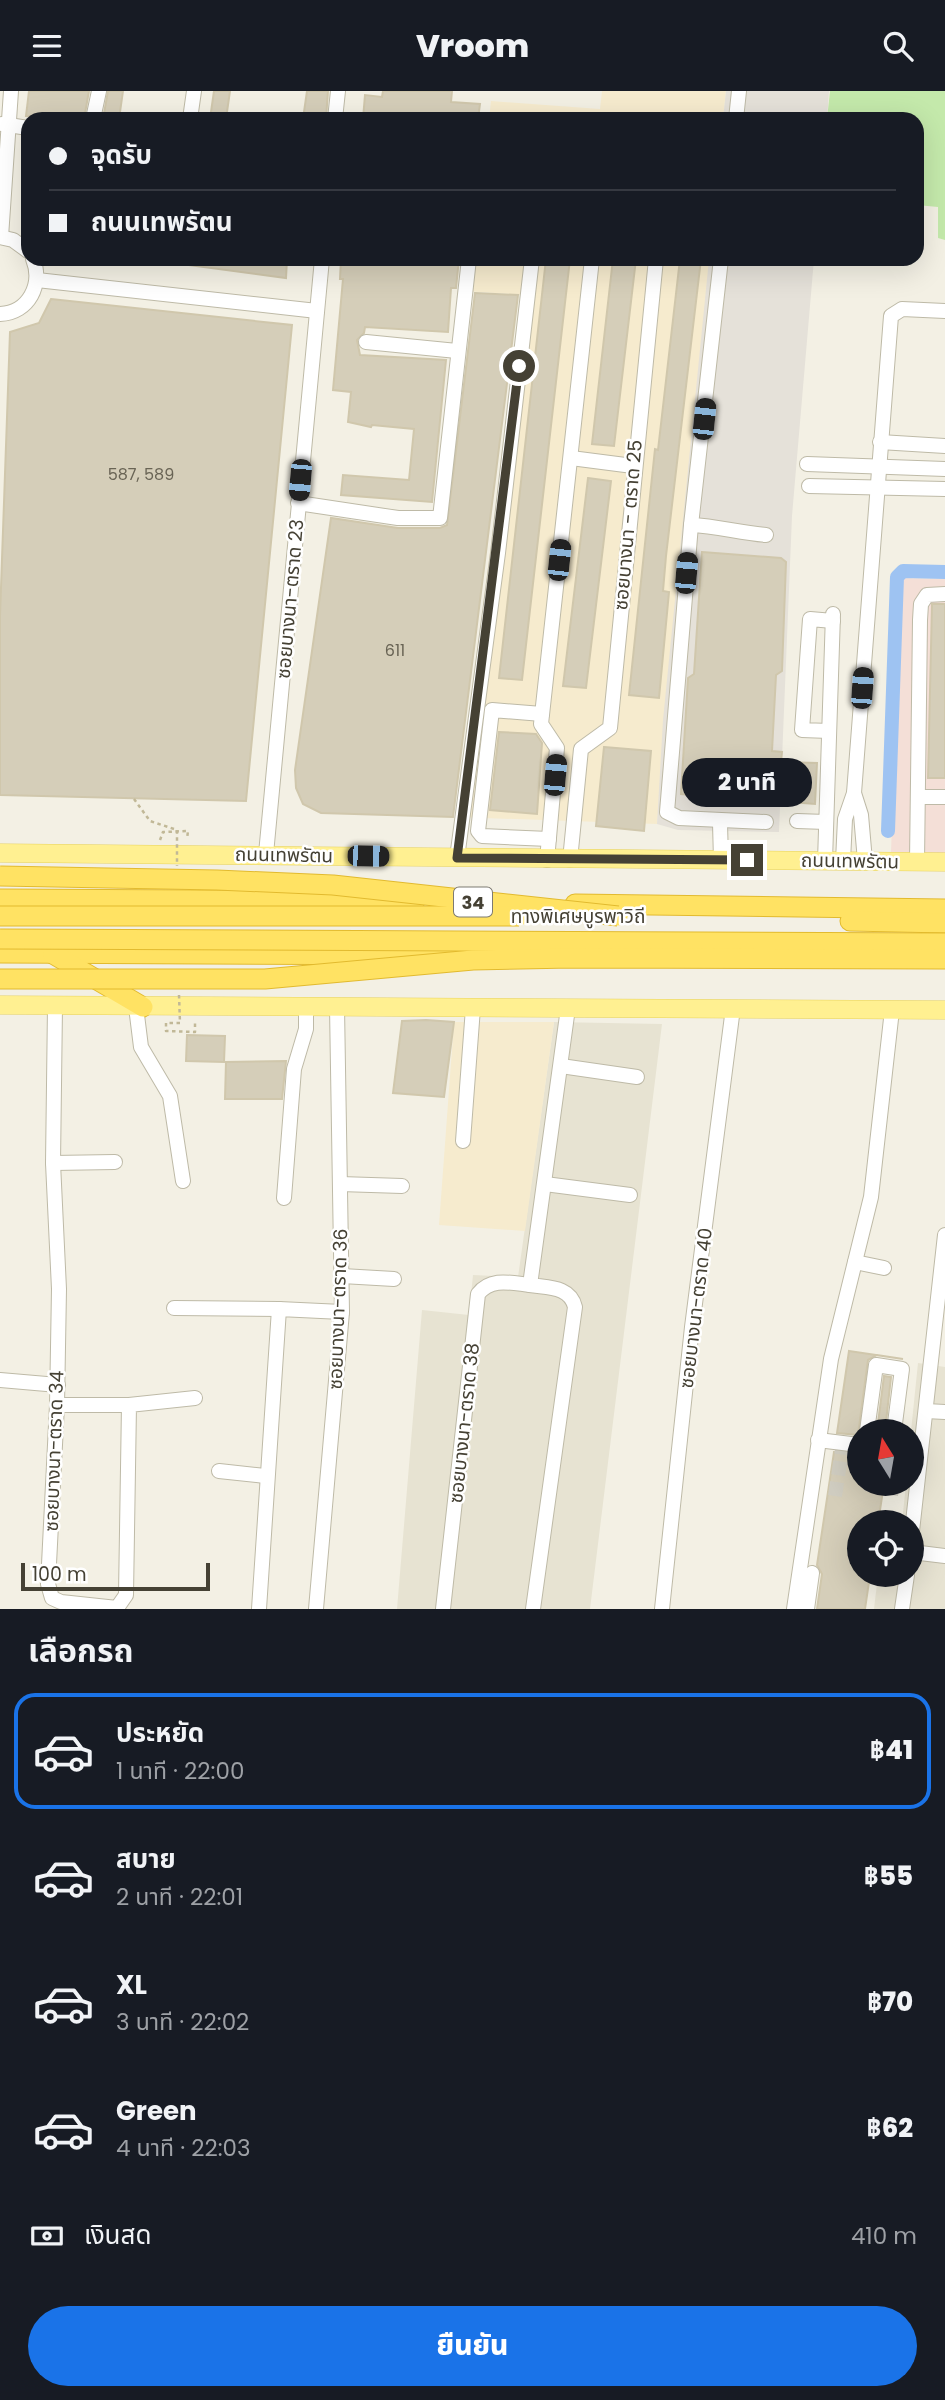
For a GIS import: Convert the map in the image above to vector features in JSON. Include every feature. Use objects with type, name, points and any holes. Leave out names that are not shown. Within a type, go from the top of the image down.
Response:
[{"type":"highway","points":[[0,876],[333,885],[618,916]]},
{"type":"highway","name":"34","points":[[0,899],[945,909]]},
{"type":"highway","name":"ทางพิเศษบูรพาวิถี","points":[[0,916],[618,916],[945,923]]},
{"type":"highway","name":"ทางพิเศษบูรพาวิถี","points":[[0,939],[945,943]]},
{"type":"highway","points":[[0,953],[945,958]]},
{"type":"highway","points":[[53,954],[139,1007]]},
{"type":"highway","points":[[0,979],[265,979],[473,960],[945,958]]},
{"type":"main road","name":"ถนนเทพรัตน","points":[[0,853],[945,862]]},
{"type":"main road","points":[[0,1005],[945,1010]]},
{"type":"street","points":[[10,91],[4,124],[0,237],[13,240],[21,246]]},
{"type":"street","points":[[94,112],[99,91]]},
{"type":"street","points":[[191,112],[194,91]]},
{"type":"street","points":[[336,112],[338,91]]},
{"type":"street","points":[[736,112],[738,91]]},
{"type":"street","points":[[0,314],[17,310],[27,302],[37,280],[34,266]]},
{"type":"street","name":"ซอยบางนา-ตราด 23","points":[[265,855],[321,266]]},
{"type":"street","points":[[298,503],[398,518],[440,518],[468,266]]},
{"type":"street","points":[[457,858],[531,266]]},
{"type":"street","points":[[547,860],[557,748],[541,726],[591,266]]},
{"type":"street","name":"ซอยบางนา - ตราด 25","points":[[570,860],[581,749],[610,728],[633,466],[655,266]]},
{"type":"street","points":[[720,266],[691,525],[667,812],[679,818],[720,823],[766,822]]},
{"type":"street","points":[[37,280],[317,311]]},
{"type":"street","points":[[834,861],[854,793],[892,313],[902,309],[945,310]]},
{"type":"street","points":[[366,342],[457,351]]},
{"type":"street","points":[[880,442],[945,446]]},
{"type":"street","points":[[571,458],[633,466]]},
{"type":"street","points":[[807,464],[945,469]]},
{"type":"street","points":[[809,486],[945,489]]},
{"type":"street","points":[[691,525],[725,526],[742,533],[766,535]]},
{"type":"street","points":[[917,862],[921,604],[926,595],[945,594]]},
{"type":"street","points":[[829,731],[802,730],[810,619],[833,618],[826,822],[834,861]]},
{"type":"street","points":[[542,714],[492,710],[478,831],[482,836],[549,839]]},
{"type":"street","points":[[555,775],[578,777]]},
{"type":"street","points":[[854,793],[860,815],[865,861]]},
{"type":"street","points":[[918,797],[945,797]]},
{"type":"street","points":[[797,821],[826,822]]},
{"type":"street","points":[[720,823],[721,860]]},
{"type":"street","name":"ซอยบางนา-ตราด 34","points":[[55,1006],[53,1163],[59,1289],[58,1385],[48,1584],[52,1598],[61,1602],[117,1608],[126,1595],[129,1405]]},
{"type":"street","points":[[139,1007],[141,1047],[170,1096],[183,1181]]},
{"type":"street","points":[[284,1198],[294,1069],[306,1029],[306,1007]]},
{"type":"street","name":"ซอยบางนา-ตราด 36","points":[[316,1609],[342,1312],[337,1007]]},
{"type":"street","points":[[463,1141],[473,1008]]},
{"type":"street","points":[[530,1285],[568,1008]]},
{"type":"street","name":"ซอยบางนา-ตราด 40","points":[[662,1609],[692,1327],[733,1008]]},
{"type":"street","points":[[794,1609],[831,1359],[871,1197],[892,1010]]},
{"type":"street","points":[[561,1066],[637,1077]]},
{"type":"street","points":[[53,1163],[115,1162]]},
{"type":"street","points":[[340,1184],[402,1186]]},
{"type":"street","points":[[545,1184],[630,1195]]},
{"type":"street","points":[[914,1510],[945,1235]]},
{"type":"street","points":[[855,1262],[884,1268]]},
{"type":"street","points":[[342,1276],[394,1279]]},
{"type":"street","name":"ซอยบางนา-ตราด 38","points":[[443,1609],[478,1294],[485,1285],[498,1282],[566,1291],[573,1298],[575,1307],[533,1609]]},
{"type":"street","points":[[174,1308],[342,1312]]},
{"type":"street","points":[[259,1609],[265,1476],[279,1310]]},
{"type":"street","points":[[869,1419],[876,1365],[902,1369],[896,1419]]},
{"type":"street","points":[[0,1380],[58,1385]]},
{"type":"street","points":[[57,1405],[129,1405],[195,1398]]},
{"type":"street","points":[[926,1411],[945,1412]]},
{"type":"street","points":[[818,1440],[847,1444]]},
{"type":"street","points":[[219,1472],[265,1476]]},
{"type":"street","points":[[924,1553],[945,1556]]},
{"type":"street","points":[[807,1609],[812,1573]]},
{"type":"street","points":[[902,1609],[905,1587]]},
{"type":"path","points":[[134,799],[150,821],[177,830],[177,839],[188,839],[188,831],[163,832]]},
{"type":"path","points":[[180,1023],[166,1023],[166,1031],[195,1032]]},
{"type":"shaded area","points":[[602,91],[726,91],[724,112],[490,112],[491,101],[600,109]]},
{"type":"shaded area","points":[[726,91],[829,91],[828,112],[724,112]]},
{"type":"shaded area","points":[[468,266],[709,266],[657,824],[456,817],[523,295],[464,291]]},
{"type":"shaded area","points":[[708,266],[813,266],[792,516],[779,832],[678,830],[657,824],[663,720]]},
{"type":"shaded area","points":[[900,578],[945,579],[945,854],[891,852]]},
{"type":"shaded area","points":[[454,1022],[554,1022],[525,1231],[439,1225]]},
{"type":"shaded area","points":[[554,1022],[662,1024],[590,1609],[397,1609],[422,1310],[469,1315],[473,1275],[518,1277]]},
{"type":"shaded area","points":[[918,1363],[945,1367],[945,1609],[874,1609],[877,1587],[924,1587],[924,1510],[903,1510],[905,1496],[924,1496],[924,1419],[912,1419]]},
{"type":"green space","points":[[830,91],[945,91],[945,240],[938,238],[938,207],[924,206],[924,112],[828,112]]},
{"type":"building","points":[[29,91],[89,91],[85,112],[26,112]]},
{"type":"building","points":[[108,91],[123,91],[120,112],[104,112]]},
{"type":"building","points":[[214,91],[230,91],[227,112],[211,112]]},
{"type":"building","points":[[307,91],[328,91],[326,112],[304,112]]},
{"type":"building","points":[[383,91],[452,91],[451,102],[480,104],[479,112],[364,112],[365,95],[382,97]]},
{"type":"building","points":[[196,266],[287,266],[286,278]]},
{"type":"building","points":[[341,266],[458,266],[456,288],[451,288],[448,332],[365,327],[364,333],[357,340],[360,355],[446,360],[432,502],[341,495],[343,475],[409,480],[414,429],[371,427],[348,422],[351,392],[333,390],[343,279],[340,279]]},
{"type":"building","points":[[545,266],[569,266],[522,680],[499,678]]},
{"type":"building","points":[[612,266],[635,266],[614,446],[592,444]]},
{"type":"building","points":[[679,266],[700,266],[666,556],[663,591],[669,592],[659,698],[629,695],[655,449],[658,450]]},
{"type":"building","points":[[475,293],[518,295],[453,817],[321,813],[303,804],[296,788],[295,770],[331,518],[398,528],[440,528],[447,525]]},
{"type":"building","points":[[51,299],[292,325],[246,801],[0,795],[0,616],[10,332],[39,323]]},
{"type":"building","points":[[588,478],[611,481],[586,688],[563,686]]},
{"type":"building","points":[[702,552],[781,558],[786,562],[782,671],[776,675],[772,751],[782,752],[781,762],[817,763],[815,804],[681,794],[688,678],[694,674]]},
{"type":"building","points":[[932,604],[945,604],[945,778],[928,778]]},
{"type":"building","points":[[499,732],[536,734],[542,743],[537,814],[490,810]]},
{"type":"building","points":[[604,747],[651,751],[644,831],[596,826]]},
{"type":"building","points":[[402,1021],[454,1022],[444,1097],[393,1093]]},
{"type":"building","points":[[187,1035],[225,1036],[224,1062],[186,1061]]},
{"type":"building","points":[[286,1061],[282,1099],[225,1099],[226,1062]]},
{"type":"building","points":[[849,1351],[877,1355],[868,1360],[860,1419],[847,1419],[847,1434],[837,1433]]},
{"type":"building","points":[[884,1376],[891,1377],[886,1419],[879,1419]]},
{"type":"building","points":[[834,1452],[847,1453],[847,1496],[882,1496],[880,1510],[847,1510],[847,1587],[868,1587],[865,1609],[817,1609],[822,1574],[817,1565]]},
{"type":"waterway","points":[[888,831],[897,577],[903,571],[945,572]]},
{"type":"tunnel","points":[[835,1496],[843,1443]]},
{"type":"route","points":[[519,366],[498,553],[457,858],[747,860]]}]
